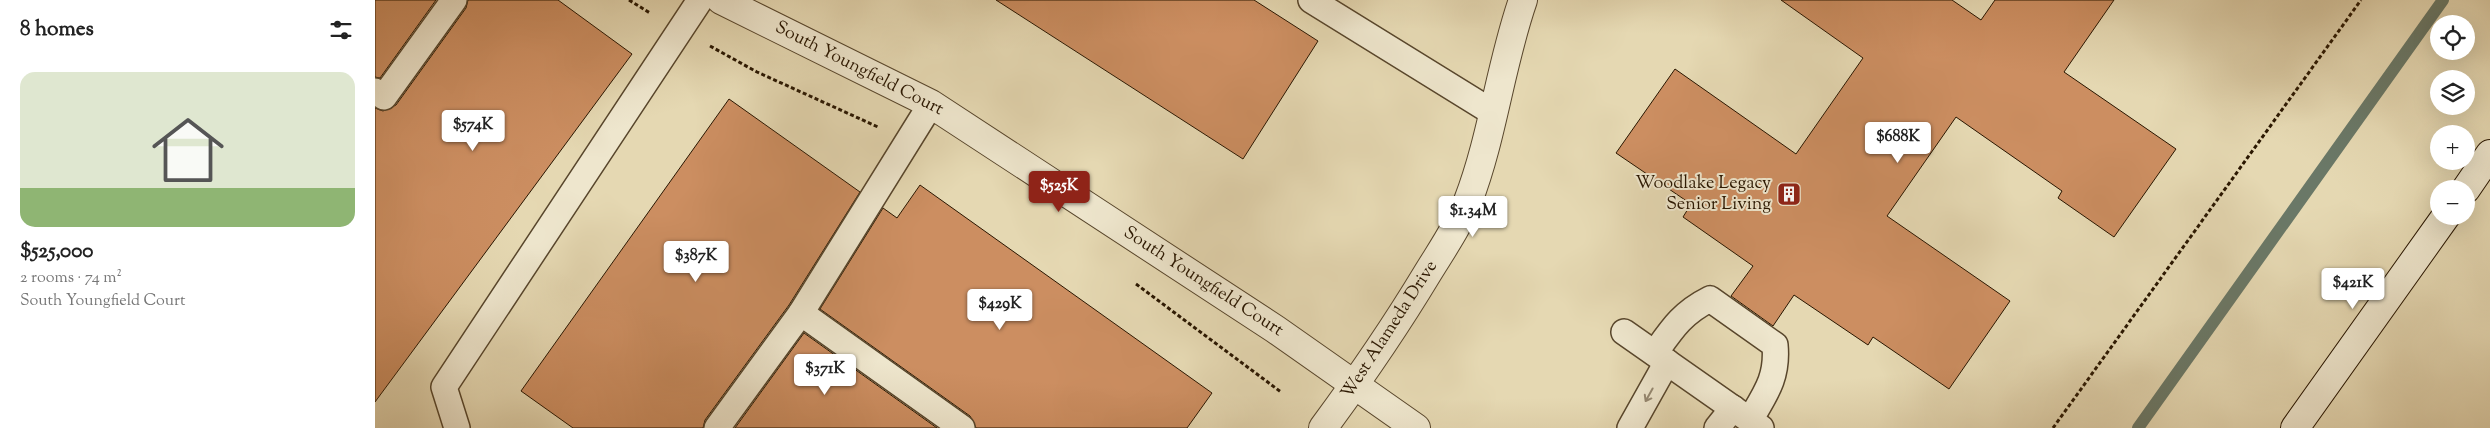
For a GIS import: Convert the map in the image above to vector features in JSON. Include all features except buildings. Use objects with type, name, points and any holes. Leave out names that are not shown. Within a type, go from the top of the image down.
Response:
[{"type":"street","name":"South Youngfield Court","points":[[721,0],[931,104],[1275,329],[1416,428]]},
{"type":"street","name":"West Alameda Drive","points":[[1323,428],[1355,387],[1445,245],[1468,202],[1512,30],[1523,0]]},
{"type":"street","points":[[2471,180],[2490,154]]},
{"type":"street","points":[[2295,428],[2440,225]]},
{"type":"lane","points":[[378,99],[454,0]]},
{"type":"lane","points":[[457,428],[444,387],[699,0]]},
{"type":"lane","points":[[1311,0],[1492,112]]},
{"type":"lane","points":[[717,428],[801,313],[931,104]]},
{"type":"lane","points":[[1630,428],[1676,323],[1692,308],[1710,299],[1775,344],[1777,362],[1771,386],[1748,418],[1717,428]]},
{"type":"lane","points":[[801,313],[962,428]]},
{"type":"lane","points":[[1624,332],[1748,418]]},
{"type":"path","points":[[629,0],[757,72],[908,141]]},
{"type":"path","points":[[2053,428],[2361,0]]},
{"type":"path","points":[[1133,281],[1281,392]]},
{"type":"waterway","points":[[2138,428],[2443,0]]},
{"type":"place","name":"Woodlake Legacy Senior Living","points":[[1789,194]]}]
